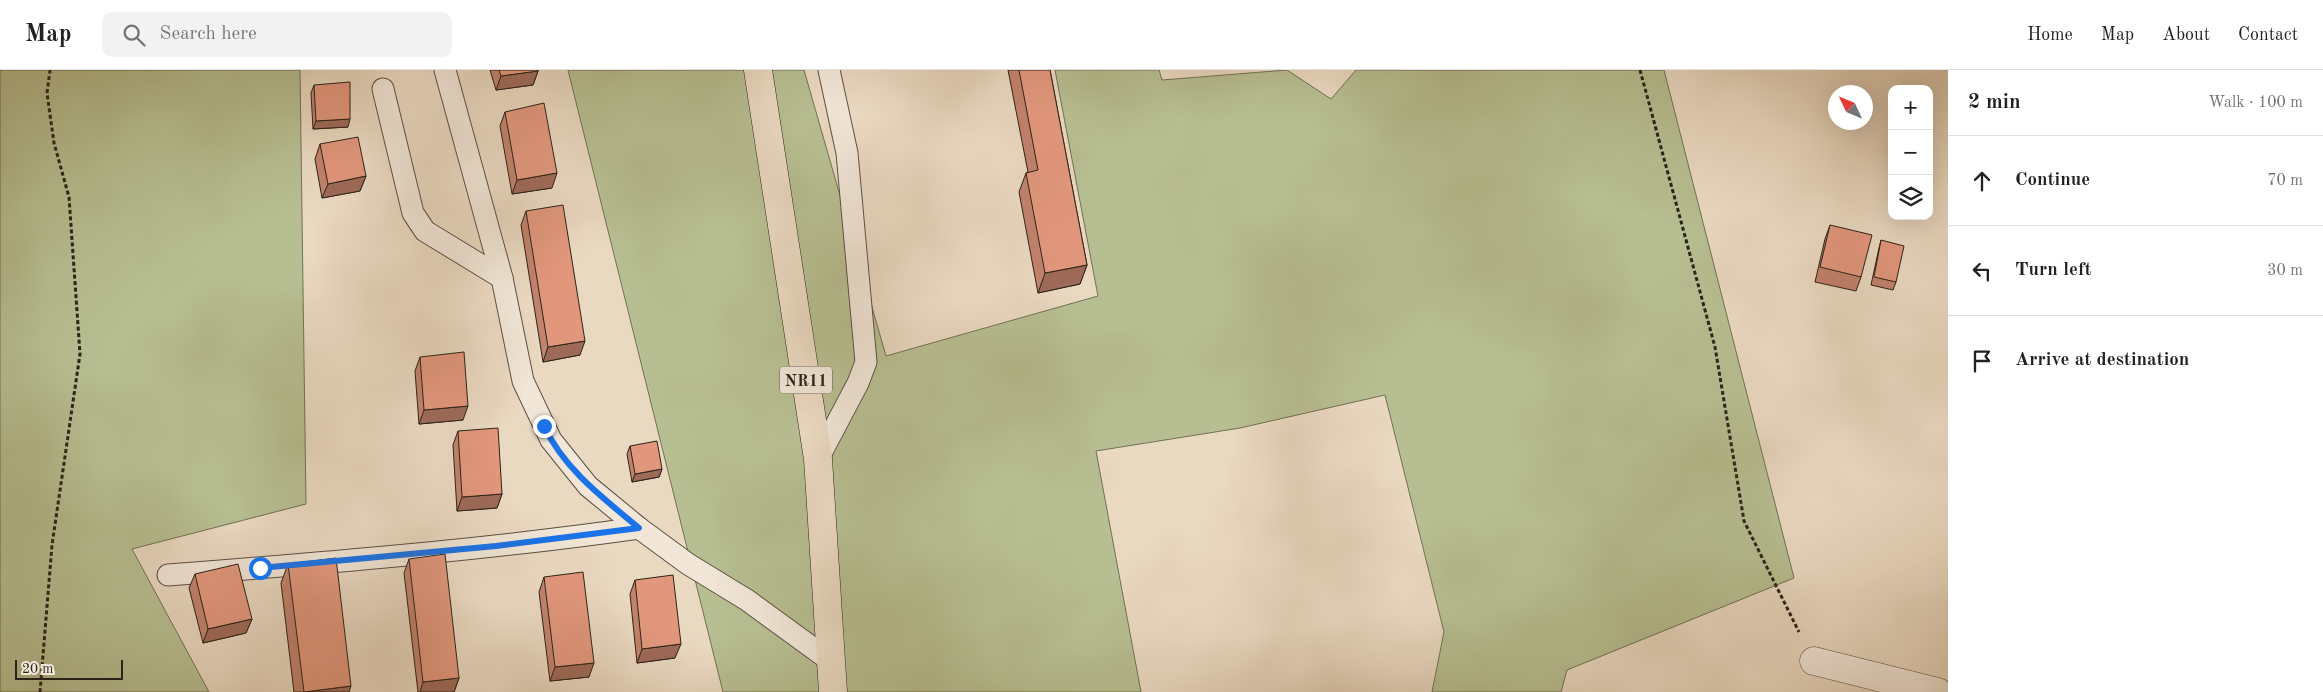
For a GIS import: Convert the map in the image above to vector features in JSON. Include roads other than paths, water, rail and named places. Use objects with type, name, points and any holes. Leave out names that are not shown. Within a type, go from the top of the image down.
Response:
[{"type":"highway","name":"NR11","points":[[758,70],[818,459],[832,662],[832,692]]},
{"type":"street","points":[[1814,661],[1938,692]]},
{"type":"lane","points":[[444,70],[502,278],[523,381],[551,440],[588,486],[639,528],[688,564],[747,600],[832,662]]},
{"type":"lane","points":[[818,459],[858,383],[866,362],[847,153],[829,70]]},
{"type":"lane","points":[[384,90],[413,213],[425,231],[502,278]]},
{"type":"lane","points":[[168,575],[496,546],[639,528]]}]
